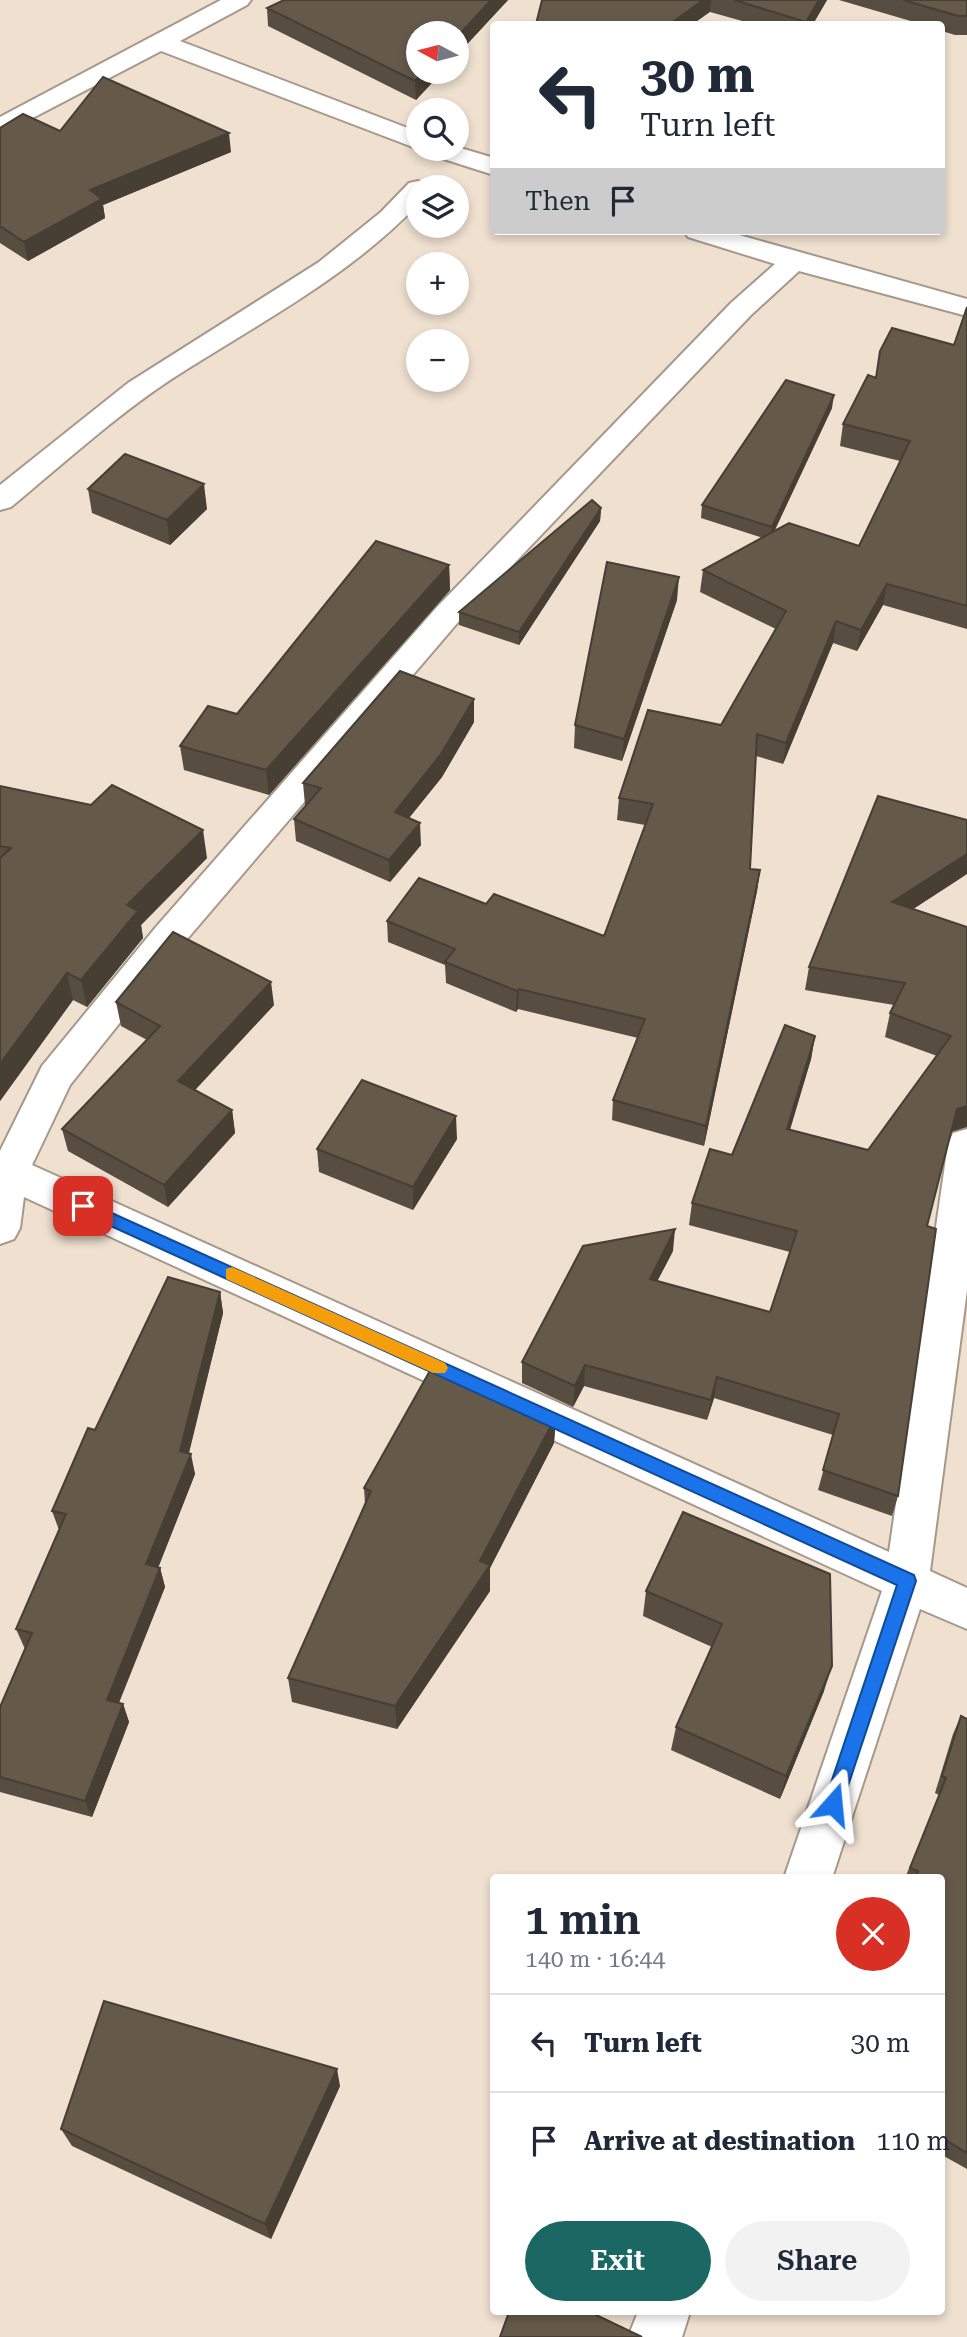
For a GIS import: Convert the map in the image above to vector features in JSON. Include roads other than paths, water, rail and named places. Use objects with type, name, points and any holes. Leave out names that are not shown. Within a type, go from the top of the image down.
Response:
[{"type":"street","points":[[0,127],[239,0]]},
{"type":"street","points":[[160,42],[406,136]]},
{"type":"street","points":[[469,159],[490,166]]},
{"type":"street","points":[[0,500],[156,376],[323,272],[371,234],[406,200]]},
{"type":"street","points":[[710,235],[967,308]]},
{"type":"street","points":[[0,1228],[4,1170],[55,1076],[169,936],[448,614],[741,309],[794,261]]},
{"type":"street","points":[[809,1874],[907,1581],[967,1144]]},
{"type":"street","points":[[4,1170],[967,1609]]},
{"type":"street","points":[[655,2337],[663,2315]]}]
